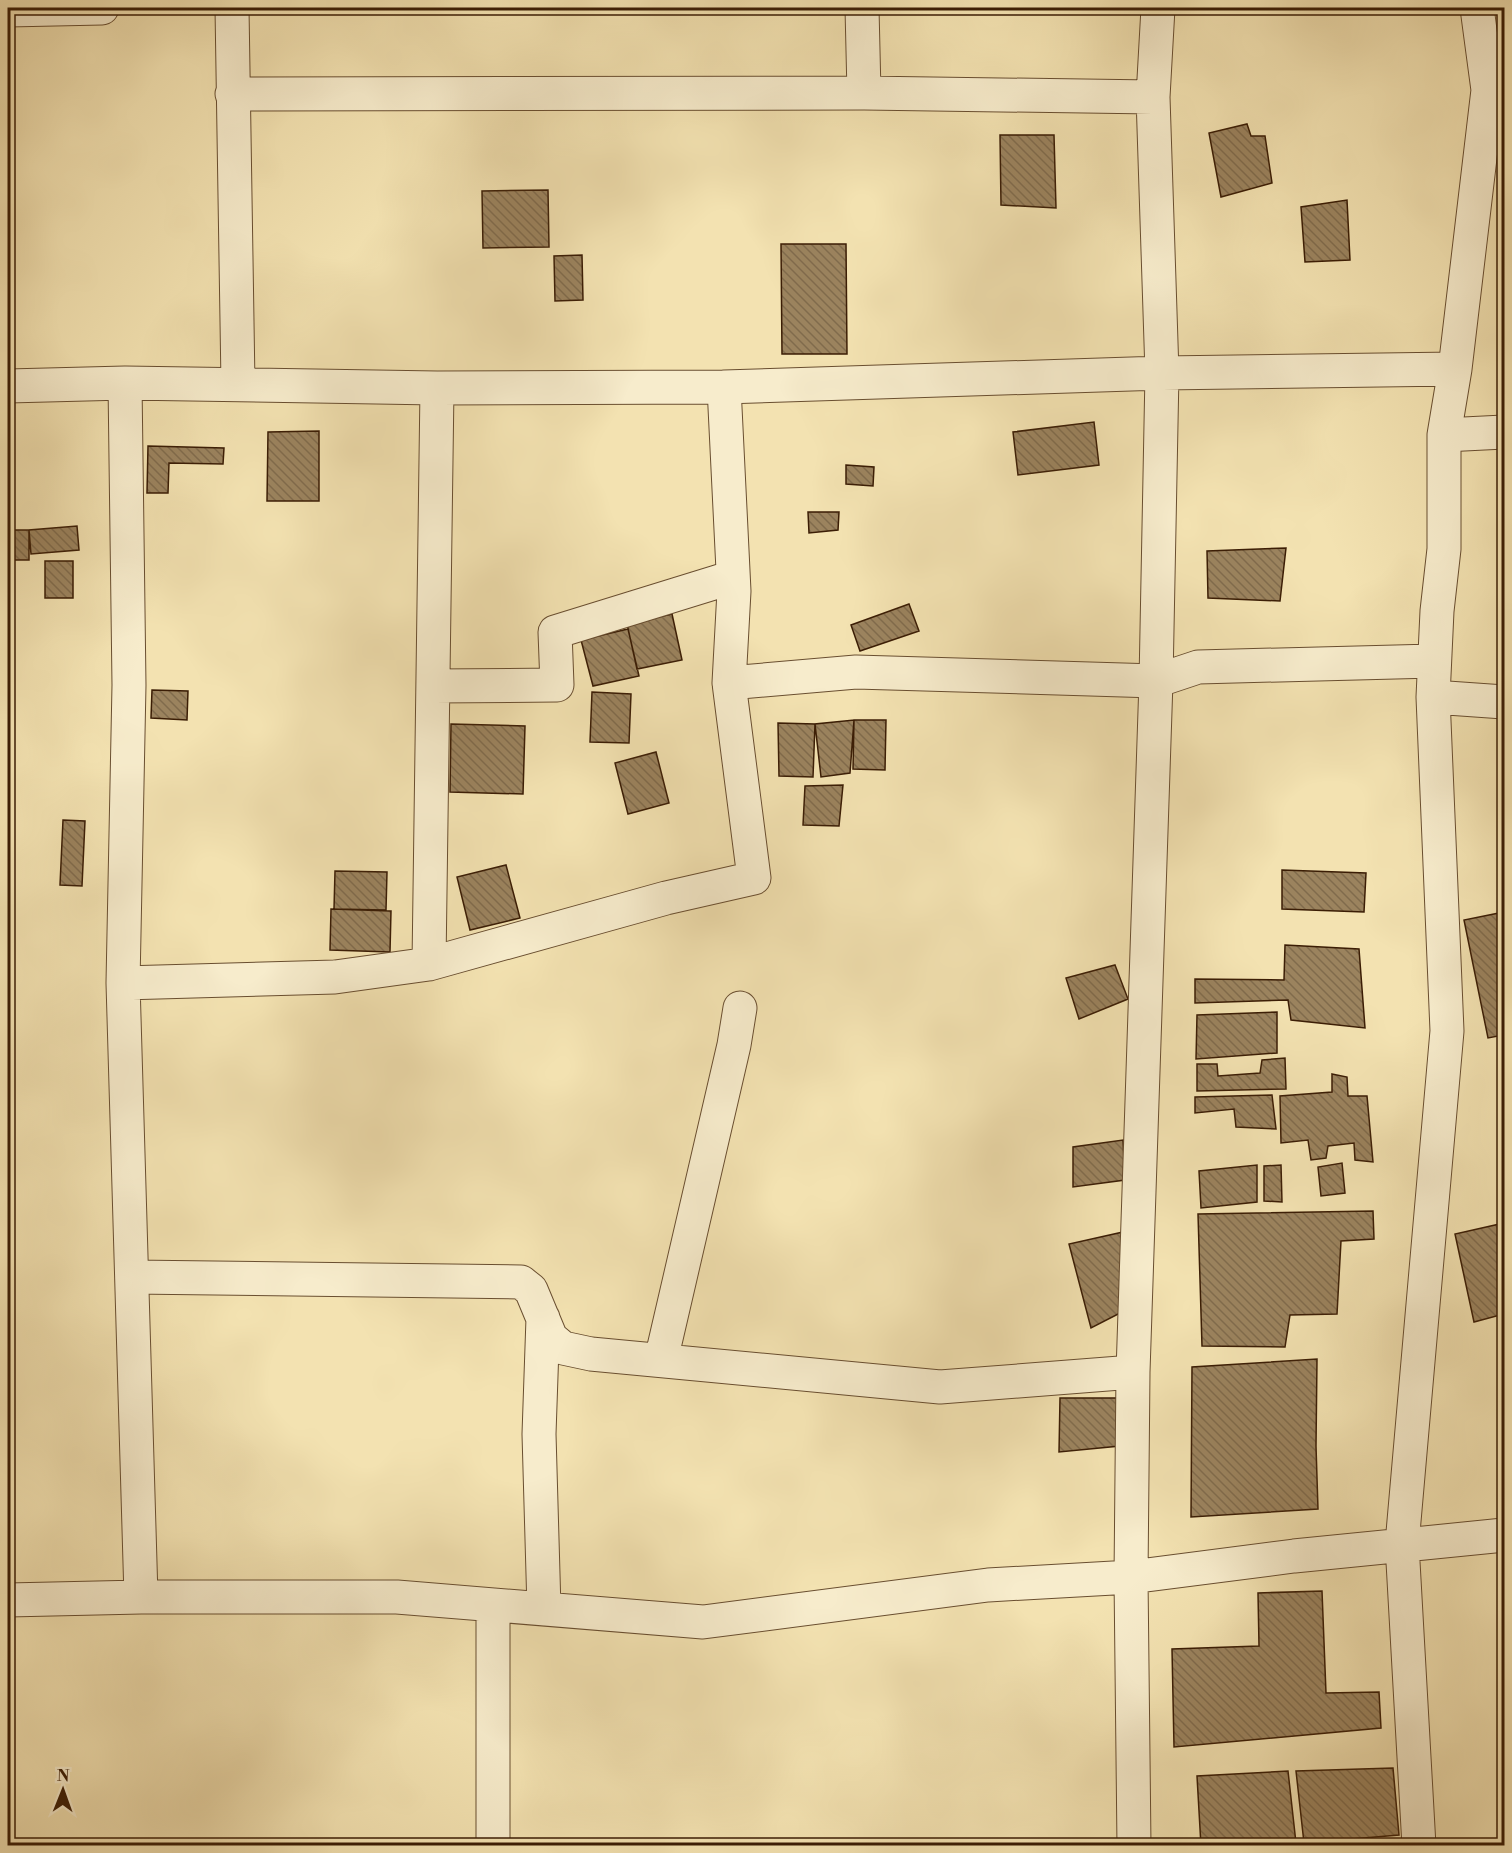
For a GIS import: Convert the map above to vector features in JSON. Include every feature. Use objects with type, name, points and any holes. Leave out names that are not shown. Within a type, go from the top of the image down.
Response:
[{"type":"street","points":[[8,10],[102,8]]},
{"type":"street","points":[[232,8],[237,384]]},
{"type":"street","points":[[862,8],[864,93]]},
{"type":"street","points":[[1134,1845],[1131,1577],[1133,1372],[1156,681],[1162,373],[1153,97],[1158,8]]},
{"type":"street","points":[[1419,1845],[1402,1544],[1447,1031],[1433,697],[1444,549],[1444,435],[1491,179],[1496,88],[1477,8]]},
{"type":"street","points":[[232,94],[864,93],[1153,97]]},
{"type":"street","points":[[8,386],[125,383],[437,388],[724,387],[1162,373],[1455,369]]},
{"type":"street","points":[[125,383],[129,685],[123,983],[141,1597]]},
{"type":"street","points":[[123,983],[334,977],[429,964],[666,898],[754,878],[729,683],[733,577],[724,387]]},
{"type":"street","points":[[429,964],[437,388]]},
{"type":"street","points":[[1444,435],[1504,432]]},
{"type":"street","points":[[433,686],[557,685],[555,632],[733,577]]},
{"type":"street","points":[[729,683],[856,672],[1156,681],[1198,667],[1434,661]]},
{"type":"street","points":[[1433,697],[1504,702]]},
{"type":"street","points":[[661,1360],[734,1045],[740,1008]]},
{"type":"street","points":[[132,1277],[521,1281],[531,1290],[551,1338],[563,1348],[591,1354],[940,1387],[1133,1372]]},
{"type":"street","points":[[543,1318],[538,1434],[544,1609]]},
{"type":"street","points":[[8,1600],[141,1597],[397,1597],[703,1622],[988,1585],[1131,1577],[1294,1556],[1504,1535]]},
{"type":"street","points":[[493,1605],[493,1845]]},
{"type":"building","points":[[1247,124],[1251,136],[1265,136],[1272,183],[1221,197],[1209,133]]},
{"type":"building","points":[[1000,135],[1054,135],[1056,208],[1001,205]]},
{"type":"building","points":[[548,190],[549,247],[483,248],[482,191]]},
{"type":"building","points":[[1347,200],[1350,260],[1305,262],[1301,207]]},
{"type":"building","points":[[781,244],[846,244],[847,354],[782,354]]},
{"type":"building","points":[[582,255],[583,300],[555,301],[554,256]]},
{"type":"building","points":[[1094,422],[1099,465],[1018,475],[1013,432]]},
{"type":"building","points":[[319,431],[319,501],[267,501],[268,432]]},
{"type":"building","points":[[148,446],[224,448],[223,464],[169,463],[168,493],[147,493]]},
{"type":"building","points":[[846,465],[874,467],[873,486],[846,484]]},
{"type":"building","points":[[808,512],[839,512],[838,530],[809,533]]},
{"type":"building","points":[[77,526],[79,550],[31,554],[29,530]]},
{"type":"building","points":[[8,530],[29,530],[29,560],[8,560]]},
{"type":"building","points":[[1286,548],[1280,601],[1208,598],[1207,551]]},
{"type":"building","points":[[45,561],[73,561],[73,598],[45,598]]},
{"type":"building","points":[[909,604],[919,631],[860,651],[851,625]]},
{"type":"building","points":[[672,614],[682,660],[637,669],[627,624]]},
{"type":"building","points":[[628,629],[639,676],[593,686],[581,640]]},
{"type":"building","points":[[152,690],[188,691],[187,720],[151,718]]},
{"type":"building","points":[[592,692],[631,694],[629,743],[590,742]]},
{"type":"building","points":[[854,720],[850,773],[821,777],[815,724]]},
{"type":"building","points":[[854,720],[886,720],[885,770],[853,769]]},
{"type":"building","points":[[778,723],[815,724],[813,777],[779,776]]},
{"type":"building","points":[[451,724],[525,726],[523,794],[450,792]]},
{"type":"building","points":[[656,752],[669,803],[628,814],[615,763]]},
{"type":"building","points":[[843,785],[839,826],[803,825],[805,786]]},
{"type":"building","points":[[63,820],[85,821],[82,886],[60,885]]},
{"type":"building","points":[[506,865],[520,918],[470,930],[457,877]]},
{"type":"building","points":[[1282,870],[1366,873],[1364,912],[1282,909]]},
{"type":"building","points":[[335,871],[387,872],[386,910],[334,909]]},
{"type":"building","points":[[331,909],[391,911],[390,952],[330,950]]},
{"type":"building","points":[[1504,912],[1504,1035],[1488,1038],[1464,920]]},
{"type":"building","points":[[1285,945],[1359,949],[1365,1028],[1291,1020],[1288,1000],[1195,1003],[1195,979],[1284,980]]},
{"type":"building","points":[[1115,965],[1128,999],[1079,1019],[1066,978]]},
{"type":"building","points":[[1277,1012],[1277,1053],[1196,1059],[1197,1015]]},
{"type":"building","points":[[1285,1058],[1286,1089],[1197,1091],[1197,1064],[1217,1064],[1218,1076],[1260,1073],[1262,1060]]},
{"type":"building","points":[[1332,1074],[1347,1077],[1348,1096],[1367,1096],[1373,1162],[1355,1160],[1354,1143],[1328,1146],[1326,1158],[1311,1160],[1308,1140],[1281,1143],[1280,1096],[1332,1092]]},
{"type":"building","points":[[1272,1095],[1276,1129],[1236,1127],[1234,1109],[1195,1113],[1195,1097]]},
{"type":"building","points":[[1123,1140],[1125,1180],[1073,1187],[1073,1147]]},
{"type":"building","points":[[1342,1163],[1345,1193],[1321,1196],[1318,1167]]},
{"type":"building","points":[[1257,1165],[1257,1202],[1201,1208],[1199,1171]]},
{"type":"building","points":[[1281,1165],[1282,1202],[1264,1201],[1264,1166]]},
{"type":"building","points":[[1373,1211],[1374,1239],[1341,1241],[1337,1314],[1290,1315],[1285,1347],[1202,1346],[1198,1214]]},
{"type":"building","points":[[1504,1223],[1504,1314],[1474,1322],[1455,1234]]},
{"type":"building","points":[[1123,1232],[1124,1311],[1091,1328],[1069,1244]]},
{"type":"building","points":[[1317,1359],[1318,1509],[1191,1517],[1192,1367]]},
{"type":"building","points":[[1060,1398],[1123,1398],[1120,1446],[1059,1452]]},
{"type":"building","points":[[1322,1591],[1326,1693],[1379,1692],[1381,1728],[1174,1747],[1172,1649],[1259,1646],[1258,1593]]},
{"type":"building","points":[[1393,1768],[1399,1835],[1304,1843],[1296,1771]]},
{"type":"building","points":[[1288,1771],[1296,1843],[1201,1846],[1197,1776]]}]
